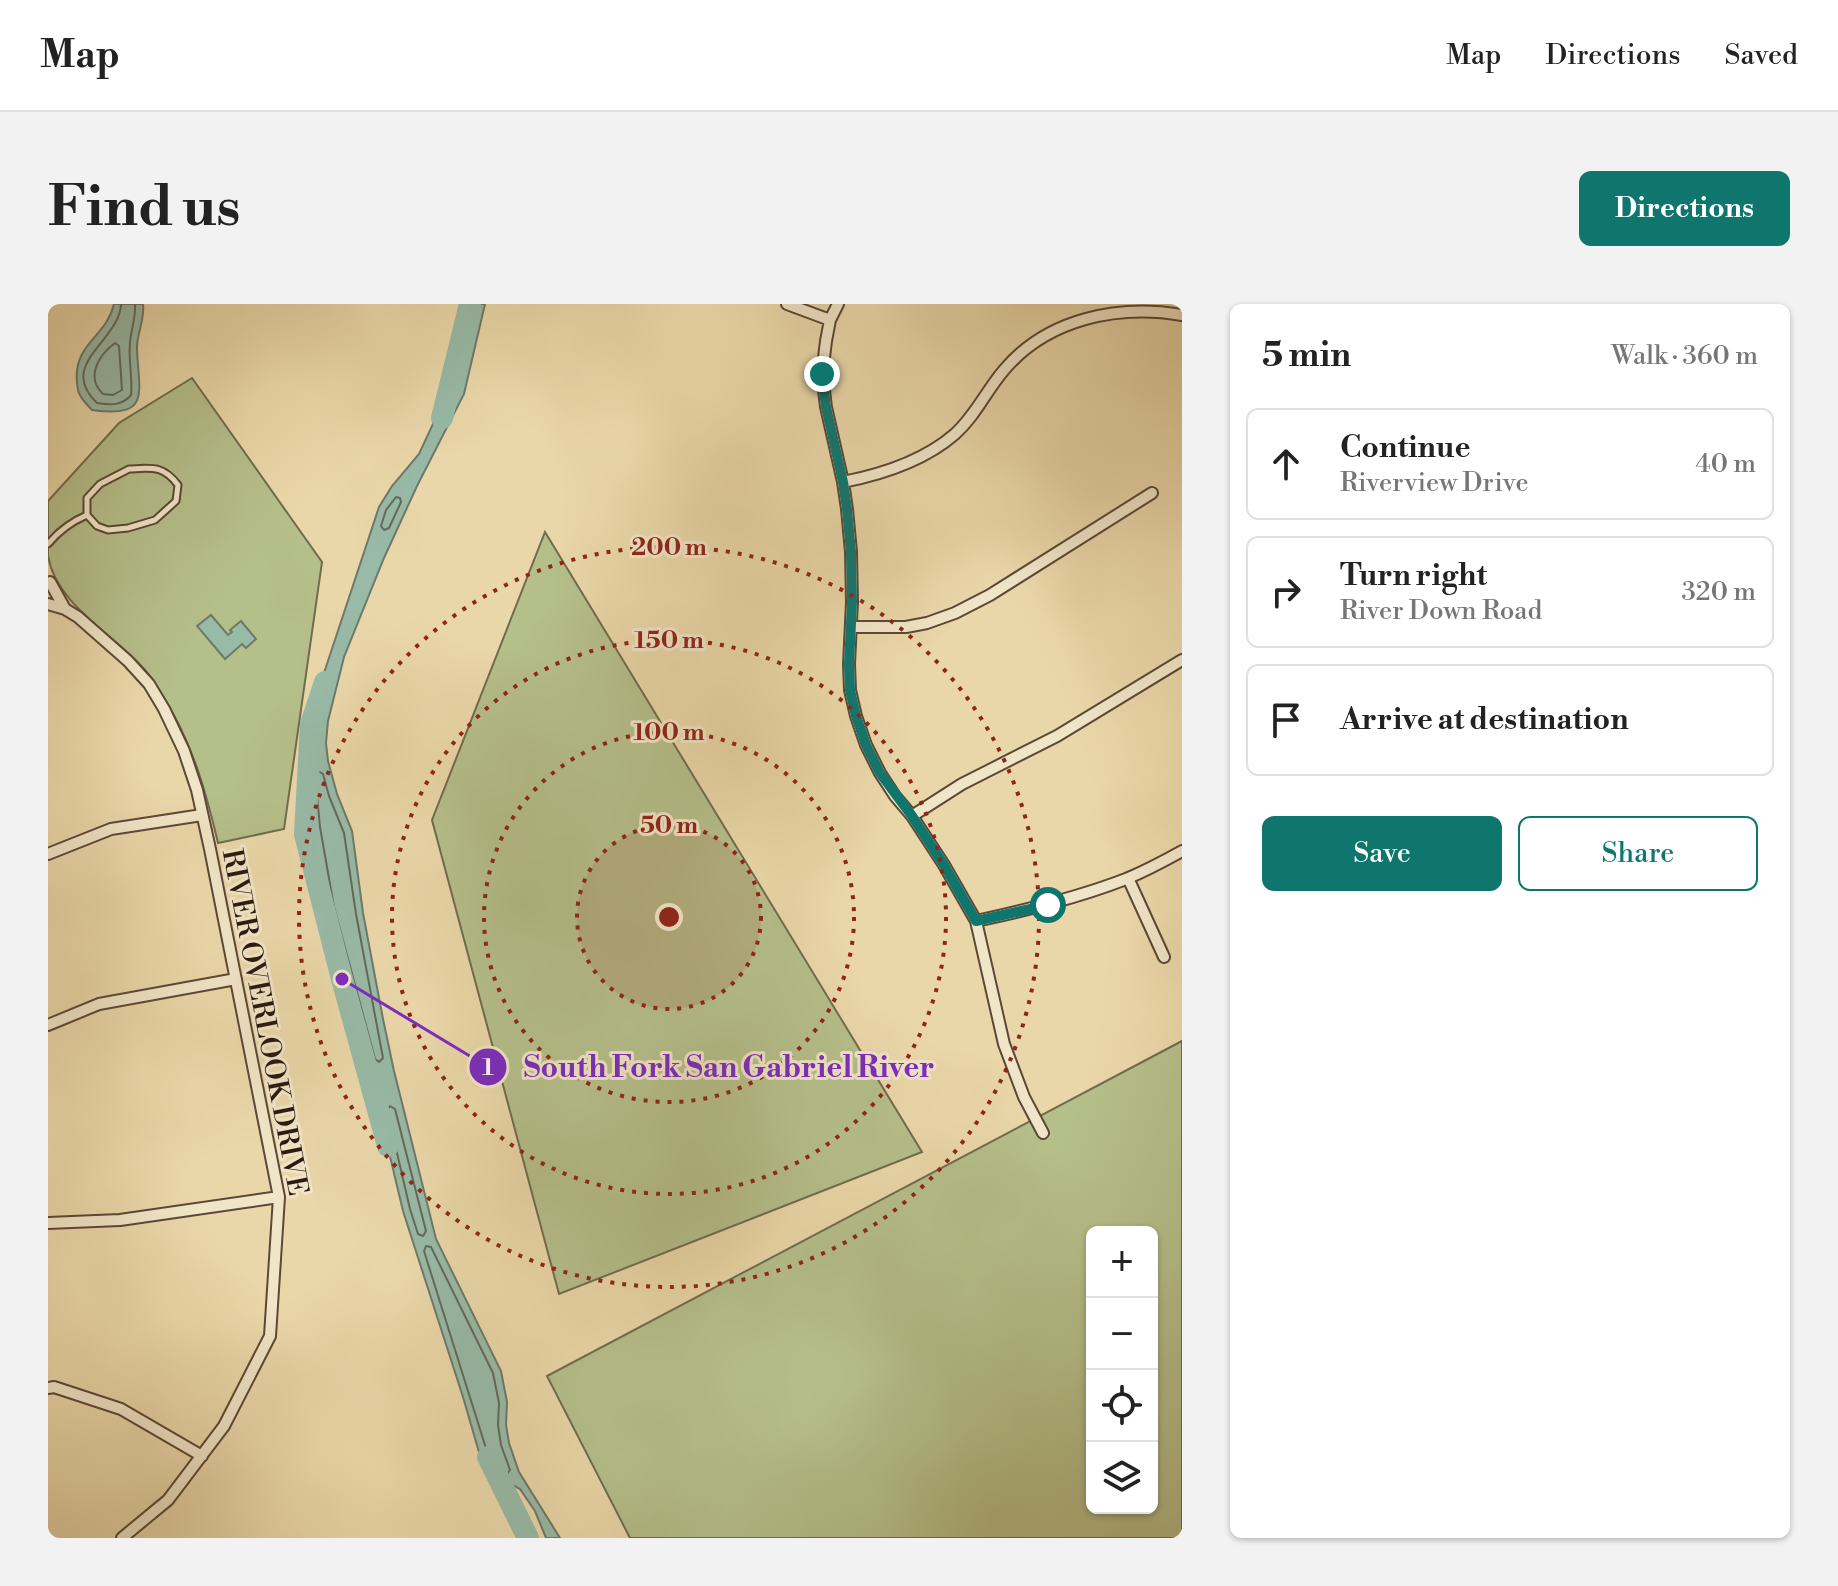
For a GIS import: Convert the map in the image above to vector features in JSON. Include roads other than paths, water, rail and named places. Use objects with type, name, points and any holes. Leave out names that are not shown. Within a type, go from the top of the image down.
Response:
[{"type":"street","points":[[787,304],[830,320]]},
{"type":"street","points":[[838,304],[830,320],[822,374],[843,482],[851,552],[849,664],[850,690],[856,716],[880,773],[912,816],[976,921],[1004,1044],[1024,1097],[1043,1133]]},
{"type":"street","points":[[843,482],[870,477],[924,456],[956,433],[980,406],[1003,371],[1028,346],[1053,330],[1112,310],[1143,308],[1182,315]]},
{"type":"street","points":[[851,627],[906,627],[955,613],[990,595],[1152,493]]},
{"type":"street","points":[[49,580],[65,609]]},
{"type":"street","points":[[48,604],[65,609]]},
{"type":"street","name":"RIVER OVERLOOK DRIVE","points":[[65,609],[128,661],[149,684],[184,751],[202,815],[279,1197],[270,1336],[224,1426],[168,1500],[122,1538]]},
{"type":"street","points":[[912,816],[962,784],[1057,736],[1182,660]]},
{"type":"street","points":[[48,854],[111,829],[202,815]]},
{"type":"street","points":[[976,921],[1048,905],[1128,878],[1182,851]]},
{"type":"street","points":[[1128,878],[1164,957]]},
{"type":"street","points":[[48,1025],[99,1004],[236,979]]},
{"type":"street","points":[[48,1223],[120,1220],[279,1197]]},
{"type":"street","points":[[48,1388],[54,1387],[121,1409],[202,1456]]},
{"type":"lane","points":[[129,469],[159,469],[170,475],[178,485],[176,501],[155,520],[108,530],[97,526],[87,515],[87,498],[100,484],[129,469]]},
{"type":"lane","points":[[48,544],[87,515]]},
{"type":"water","points":[[114,304],[143,304],[137,348],[138,398],[133,406],[125,410],[92,410],[78,392],[77,370],[85,349],[110,316]]},
{"type":"water","points":[[460,304],[485,304],[464,394],[384,558],[344,657],[328,721],[326,743],[337,794],[352,831],[363,913],[383,1019],[436,1239],[501,1371],[507,1402],[509,1443],[519,1472],[560,1538],[546,1538],[535,1511],[520,1489],[497,1480],[483,1466],[403,1211],[326,909],[312,828],[306,762],[323,676],[379,507],[419,454],[453,381],[459,350]]},
{"type":"water","points":[[211,615],[228,635],[241,621],[256,639],[246,648],[242,644],[225,659],[197,626]]},
{"type":"waterway","points":[[442,418],[470,304]]},
{"type":"waterway","points":[[325,682],[311,724],[305,834],[388,1146]]},
{"type":"waterway","points":[[488,1457],[528,1538]]},
{"type":"place","name":"South Fork San Gabriel River","points":[[342,979]]}]
